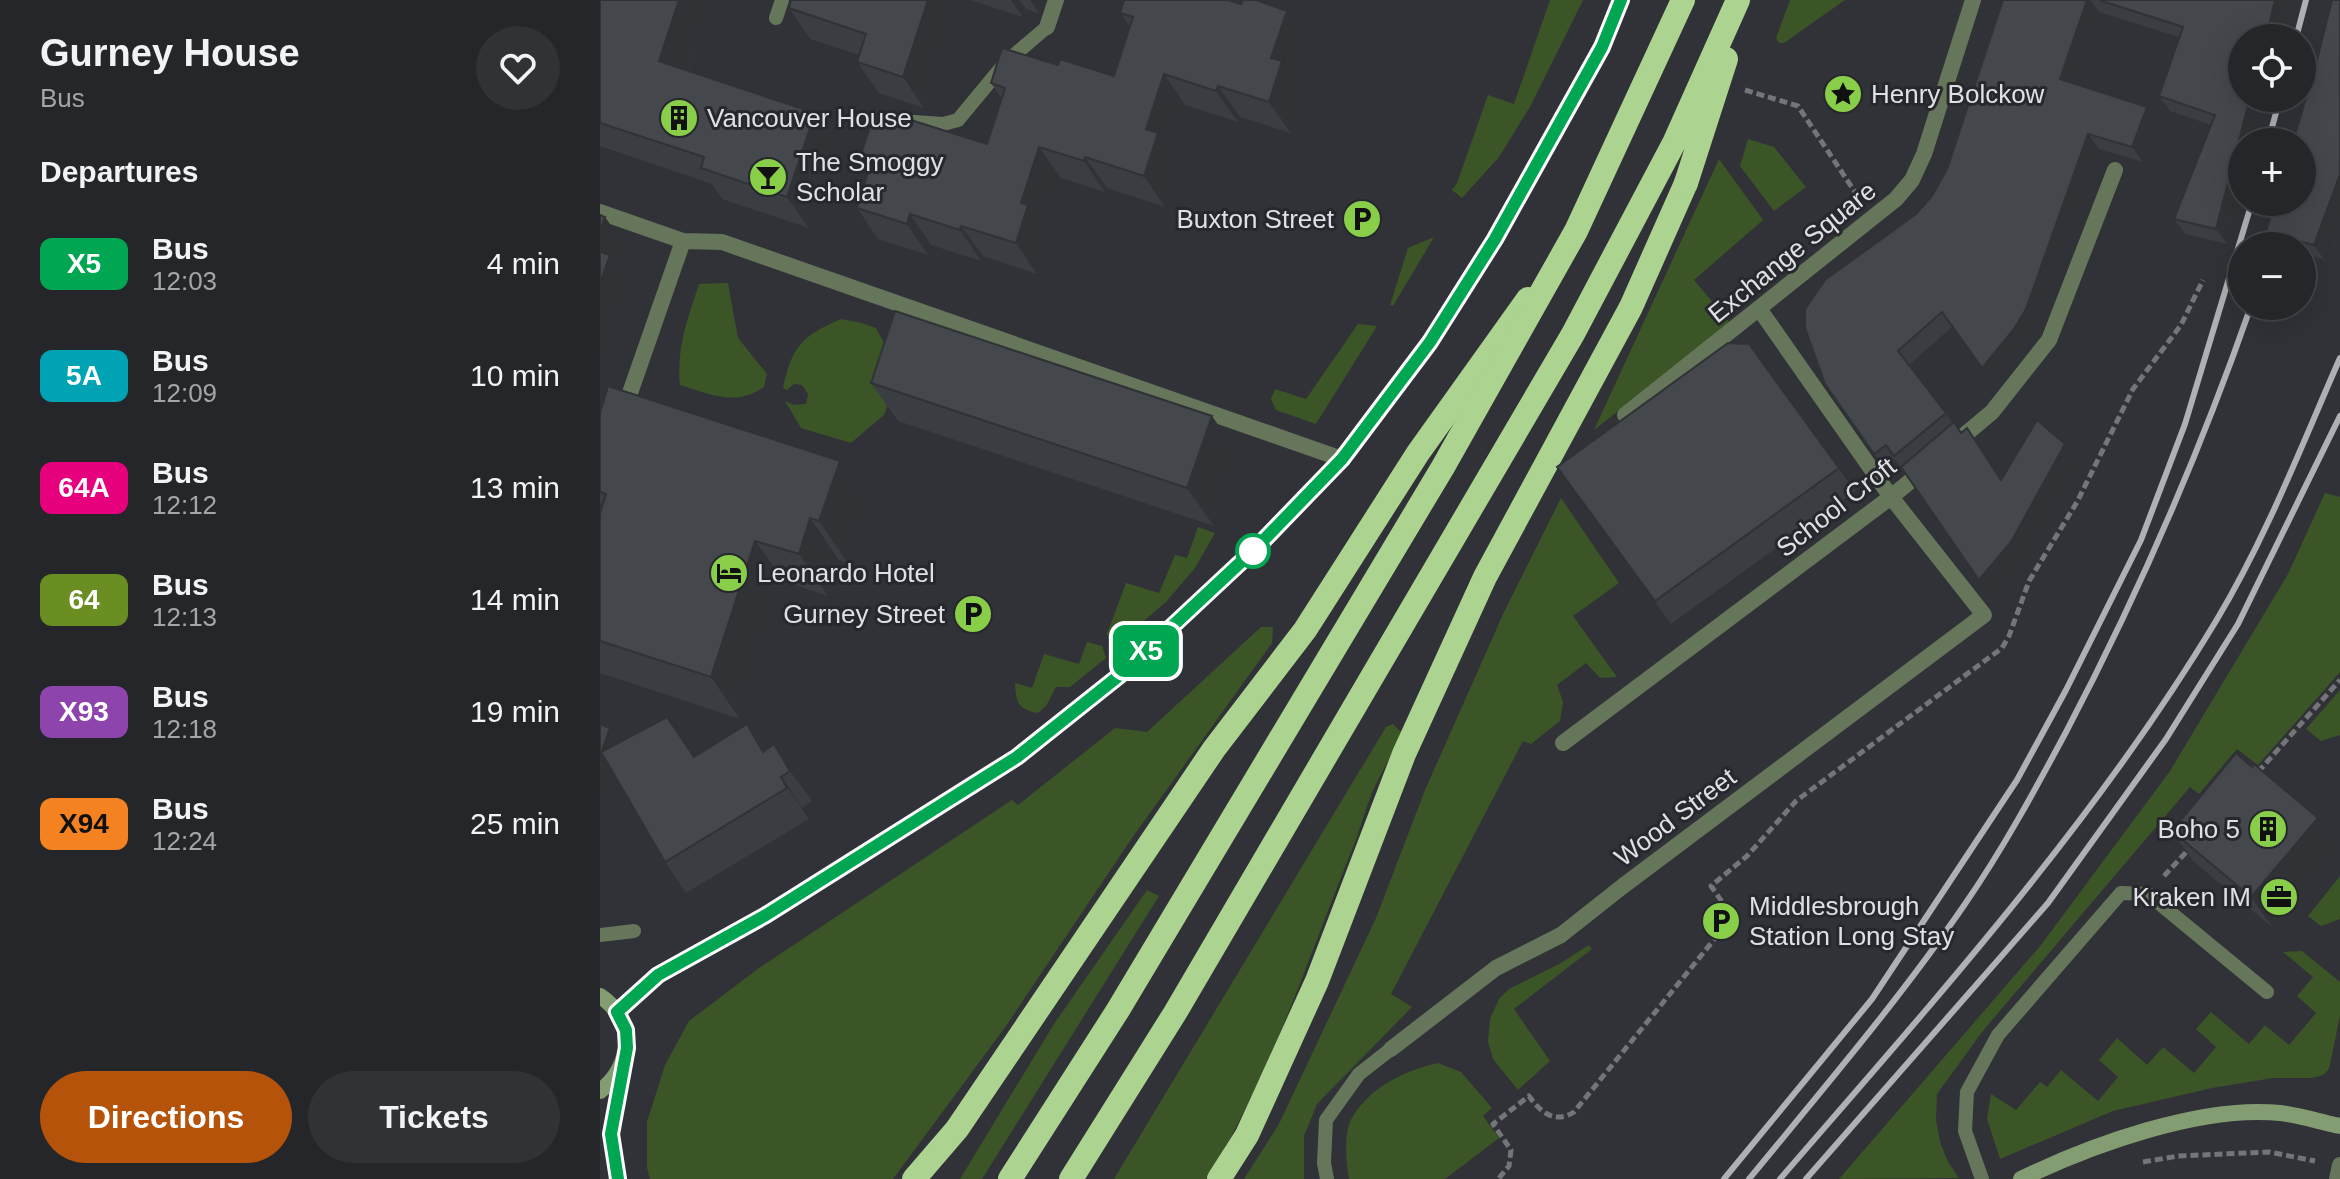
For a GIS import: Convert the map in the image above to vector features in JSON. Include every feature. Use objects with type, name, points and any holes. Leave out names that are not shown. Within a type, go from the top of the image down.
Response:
[{"type":"highway","points":[[1010,1179],[1118,1010],[1443,467],[1576,231],[1683,0]]},
{"type":"highway","points":[[1071,1179],[1175,1013],[1573,334],[1675,141],[1738,0]]},
{"type":"highway","points":[[1219,1179],[1247,1135],[1317,981],[1404,754],[1485,577],[1631,307],[1686,183],[1745,0]]},
{"type":"highway","points":[[914,1179],[957,1129],[1214,749],[1305,630],[1418,453],[1576,231]]},
{"type":"street","points":[[1047,27],[1056,0]]},
{"type":"street","points":[[617,1012],[658,975],[766,915],[1017,757],[1120,675],[1194,608],[1342,459],[1430,342],[1495,239],[1602,47],[1621,0]]},
{"type":"street","name":"Exchange Square","points":[[1625,415],[1873,220],[1912,180],[1924,154],[1973,0]]},
{"type":"street","name":"School Croft","points":[[1563,743],[1891,497],[1992,412],[2049,340],[2115,170]]},
{"type":"street","points":[[600,212],[683,241],[722,242],[1342,459]]},
{"type":"street","points":[[615,434],[683,241]]},
{"type":"street","points":[[1760,310],[1891,497]]},
{"type":"street","name":"Wood Street","points":[[1391,1049],[1496,968],[1561,935],[1984,615],[1891,497]]},
{"type":"street","points":[[600,996],[617,1012],[626,1030],[627,1048],[611,1134],[618,1179]]},
{"type":"street","points":[[600,1091],[611,1083],[622,1067]]},
{"type":"street","points":[[2021,1179],[2069,1157],[2185,1121],[2241,1113],[2280,1113],[2340,1126]]},
{"type":"street","points":[[2337,1179],[2340,1166]]},
{"type":"lane","points":[[776,18],[782,0]]},
{"type":"lane","points":[[889,120],[943,124],[958,120],[1006,62],[1047,27]]},
{"type":"lane","points":[[1982,1179],[1965,1131],[1967,1092],[1998,1035],[2121,893],[2148,894],[2267,992]]},
{"type":"lane","points":[[600,935],[634,931]]},
{"type":"lane","points":[[1327,1179],[1324,1163],[1326,1120],[1359,1074],[1391,1049]]},
{"type":"path","points":[[1744,90],[1798,106],[1873,220]]},
{"type":"path","points":[[1499,1178],[1509,1166],[1511,1150],[1493,1124],[1529,1096],[1536,1107],[1547,1115],[1557,1118],[1574,1112],[1730,920],[1730,913],[1711,886],[1747,856],[1796,801],[2002,648],[2029,581],[2077,502],[2133,389],[2181,325],[2203,280]]},
{"type":"path","points":[[2249,782],[2340,680]]},
{"type":"path","points":[[2148,894],[2198,839]]},
{"type":"path","points":[[2138,1163],[2178,1156],[2269,1152],[2340,1166]]},
{"type":"green space","points":[[1550,0],[1583,0],[1531,105],[1499,157],[1462,198],[1452,190],[1488,95],[1514,104]]},
{"type":"green space","points":[[1790,0],[1845,0],[1784,43],[1779,43],[1776,38]]},
{"type":"green space","points":[[1748,139],[1774,147],[1806,187],[1774,211],[1740,166]]},
{"type":"green space","points":[[1719,159],[1763,220],[1694,280],[1730,323],[1594,430]]},
{"type":"green space","points":[[1434,237],[1393,306],[1390,305],[1408,248]]},
{"type":"green space","points":[[728,283],[738,338],[767,374],[764,387],[733,398],[680,385],[679,371],[684,333],[699,284]]},
{"type":"green space","points":[[841,319],[876,328],[897,380],[884,415],[851,443],[801,428],[785,401],[794,405],[806,404],[808,394],[802,385],[794,384],[787,390],[783,388],[790,362],[801,344],[817,331]]},
{"type":"green space","points":[[1358,324],[1377,326],[1316,424],[1276,410],[1271,399],[1275,389],[1306,399]]},
{"type":"green space","points":[[2325,493],[2340,497],[2340,672],[2258,765],[2237,749],[2199,794],[2190,787],[1982,1032],[1937,1094],[1936,1120],[1940,1142],[1959,1178],[1839,1179],[2041,945],[2170,771],[2288,574]]},
{"type":"green space","points":[[1561,498],[1619,583],[1573,616],[1617,677],[1600,678],[1586,663],[1557,685],[1563,702],[1560,721],[1531,744],[1523,741],[1391,994],[1412,1007],[1317,1104],[1304,1136],[1304,1179],[1244,1179],[1279,1124],[1376,918],[1425,790],[1504,612]]},
{"type":"green space","points":[[1198,527],[1215,533],[1195,568],[1166,602],[1112,648],[1107,634],[1126,583],[1159,593],[1175,555],[1187,558]]},
{"type":"green space","points":[[1261,627],[1273,627],[1272,643],[1132,838],[1006,1026],[893,1179],[650,1179],[647,1168],[647,1122],[665,1065],[689,1021],[759,968],[1012,800],[1018,805],[1115,728],[1147,732]]},
{"type":"green space","points":[[1087,642],[1102,646],[1106,658],[1070,687],[1056,687],[1046,706],[1038,713],[1022,707],[1017,700],[1015,683],[1032,688],[1044,654],[1079,664]]},
{"type":"green space","points":[[2340,690],[2340,735],[2321,741],[2306,729]]},
{"type":"green space","points":[[1393,724],[1403,734],[1373,790],[1269,1058],[1250,1100],[1206,1179],[1114,1179],[1386,727]]},
{"type":"green space","points":[[2340,876],[2340,919],[2321,926],[2308,916]]},
{"type":"green space","points":[[1147,890],[1159,896],[982,1179],[960,1179],[1054,1024]]},
{"type":"green space","points":[[1589,945],[1592,949],[1514,1009],[1550,1061],[1518,1090],[1493,1059],[1488,1042],[1490,1019],[1499,999],[1509,989]]},
{"type":"green space","points":[[2302,951],[2340,982],[2340,1016],[2329,1069],[2323,1075],[2273,1078],[2212,1088],[2113,1111],[2000,1159],[1987,1119],[1991,1094],[2016,1110],[2040,1082],[2047,1087],[2061,1070],[2098,1101],[2118,1077],[2099,1060],[2117,1038],[2147,1065],[2163,1047],[2194,1073],[2216,1047],[2196,1029],[2211,1012],[2249,1044],[2265,1025],[2289,1045],[2316,1013],[2297,996],[2313,977],[2283,952]]},
{"type":"green space","points":[[1438,1063],[1461,1072],[1492,1108],[1483,1116],[1499,1138],[1445,1179],[1349,1179],[1346,1156],[1348,1130],[1361,1105],[1390,1081]]},
{"type":"building","name":"Vancouver House","points":[[600,0],[679,0],[659,61],[815,113],[787,197],[701,168],[704,157],[600,123]]},
{"type":"building","points":[[791,0],[928,0],[903,77],[857,62],[866,34],[789,8]]},
{"type":"building","points":[[1124,0],[1228,0],[1241,4],[1243,0],[1256,0],[1287,11],[1271,58],[1282,61],[1269,102],[1218,86],[1216,91],[1164,74],[1146,129],[1158,133],[1144,176],[1085,157],[1084,161],[1039,147],[1021,203],[1028,205],[1016,243],[910,214],[907,224],[857,208],[871,163],[859,160],[876,109],[987,144],[1005,88],[991,83],[1002,48],[1058,65],[1060,59],[1114,76],[1133,17],[1120,13]]},
{"type":"building","points":[[2003,0],[2087,0],[2060,79],[2147,107],[2132,147],[2088,134],[2026,309],[1982,368],[1942,312],[1898,351],[1946,413],[1894,456],[1886,445],[1874,454],[1825,384],[1805,328],[1805,309],[1825,280],[1916,214],[1932,196],[1947,169]]},
{"type":"building","points":[[2099,0],[2275,0],[2269,24],[2228,24],[2228,112],[2246,112],[2242,128],[2228,128],[2228,183],[2216,229],[2174,219],[2215,115],[2159,96],[2183,27]]},
{"type":"building","points":[[2332,0],[2340,0],[2340,174],[2316,240],[2316,232],[2266,232],[2271,216],[2316,216],[2316,128],[2297,128],[2302,112],[2316,112],[2318,56]]},
{"type":"building","points":[[600,215],[605,217],[600,232]]},
{"type":"building","points":[[600,252],[610,255],[600,283]]},
{"type":"building","points":[[895,311],[1212,416],[1187,488],[871,383]]},
{"type":"building","points":[[1728,343],[1749,344],[1839,468],[1655,601],[1557,467]]},
{"type":"building","name":"Leonardo Hotel","points":[[608,386],[840,461],[819,521],[810,518],[799,554],[755,541],[711,677],[600,641],[600,514],[606,494],[600,492],[600,413]]},
{"type":"building","points":[[2037,420],[2065,444],[2011,542],[1979,580],[1901,467],[1954,422],[1961,433],[1967,428],[2001,480]]},
{"type":"building","points":[[667,717],[694,757],[747,724],[763,752],[774,744],[790,771],[781,777],[787,788],[665,862],[601,752]]},
{"type":"building","points":[[600,724],[610,728],[600,756]]},
{"type":"building","points":[[2236,753],[2252,767],[2254,764],[2318,818],[2251,897],[2172,831]]},
{"type":"railway","points":[[2300,24],[2306,0]]},
{"type":"railway","points":[[2272,128],[2276,112]]},
{"type":"railway","points":[[1724,1179],[1872,999],[2017,780],[2066,690],[2141,540],[2185,424],[2248,216]]},
{"type":"railway","points":[[2276,232],[2281,216]]},
{"type":"railway","points":[[1749,1179],[1914,975],[1979,883],[2018,819],[2093,680],[2143,576],[2211,415],[2246,320]]},
{"type":"railway","points":[[1780,1179],[2010,909],[2118,768],[2169,695],[2216,621],[2251,557],[2340,358]]},
{"type":"railway","points":[[1806,1179],[2048,903],[2166,739],[2238,624],[2340,416]]},
{"type":"bus line","name":"X5","points":[[618,1179],[611,1134],[627,1048],[626,1030],[617,1012],[658,975],[766,915],[1017,757],[1120,675],[1257,547],[1342,459],[1430,342],[1495,239],[1602,47],[1621,0]]},
{"type":"place","name":"Henry Bolckow","points":[[1843,94]]},
{"type":"place","name":"Vancouver House","points":[[679,118]]},
{"type":"place","name":"The Smoggy Scholar","points":[[768,177]]},
{"type":"place","name":"Buxton Street","points":[[1362,219]]},
{"type":"place","name":"Leonardo Hotel","points":[[729,573]]},
{"type":"place","name":"Gurney Street","points":[[973,614]]},
{"type":"place","name":"Boho 5","points":[[2268,829]]},
{"type":"place","name":"Kraken IM","points":[[2279,897]]},
{"type":"place","name":"Middlesbrough Station Long Stay","points":[[1721,921]]}]
